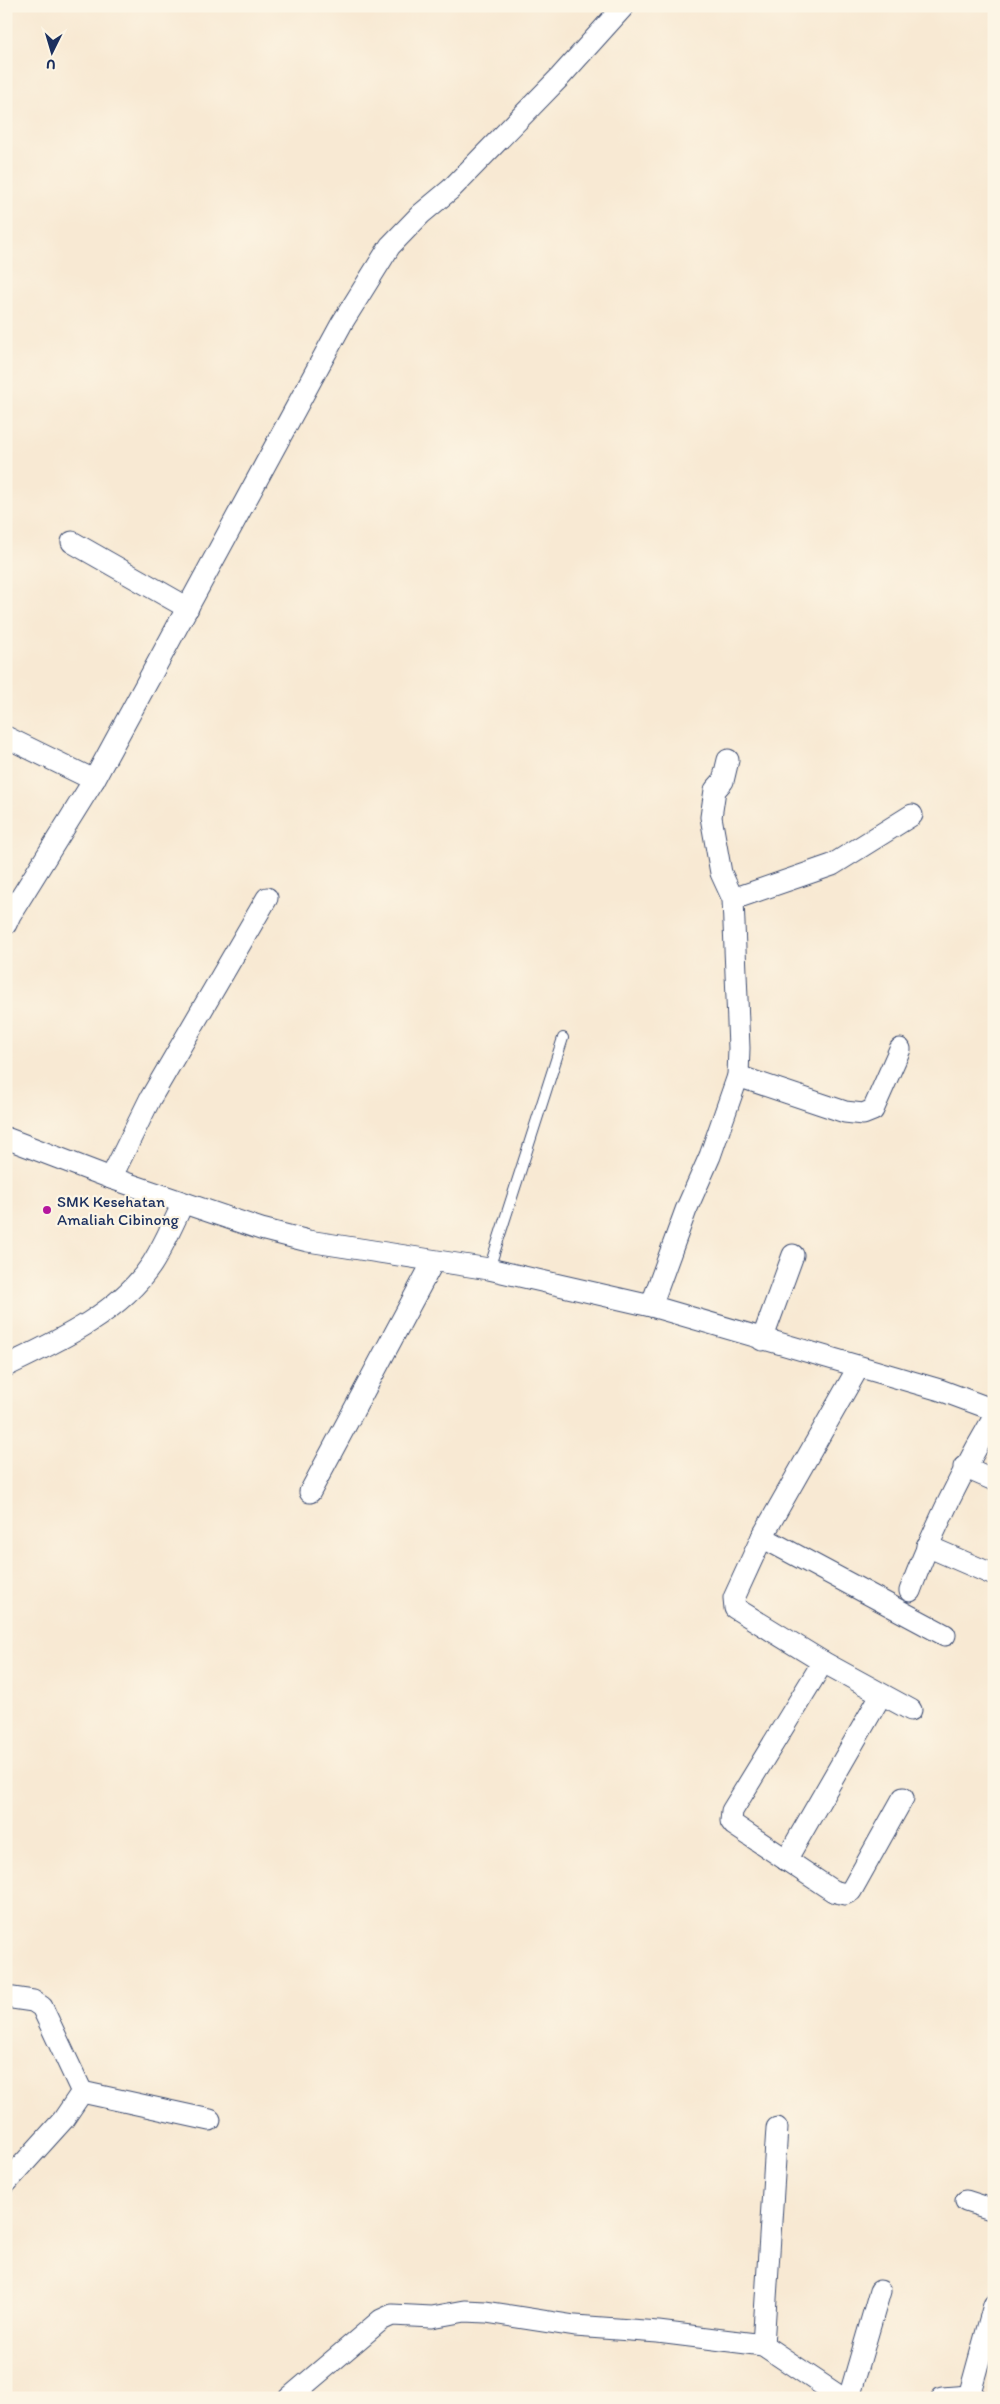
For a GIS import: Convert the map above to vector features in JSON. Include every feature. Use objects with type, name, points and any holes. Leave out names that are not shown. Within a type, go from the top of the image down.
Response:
[{"type":"street","points":[[6,924],[94,780],[342,323],[390,246],[523,115],[607,28],[624,6]]},
{"type":"street","points":[[72,542],[188,608]]},
{"type":"street","points":[[6,737],[94,780]]},
{"type":"street","points":[[651,1306],[686,1210],[710,1156],[738,1076],[740,1048],[733,899],[721,873],[711,817],[716,790],[723,781],[728,760]]},
{"type":"street","points":[[733,899],[832,865],[912,815]]},
{"type":"street","points":[[111,1178],[150,1099],[267,898]]},
{"type":"street","points":[[738,1076],[845,1112],[864,1114],[873,1110],[900,1050]]},
{"type":"street","points":[[6,1138],[111,1178],[261,1229],[308,1240],[433,1262],[489,1269],[651,1306],[858,1368],[940,1390],[994,1410]]},
{"type":"street","points":[[6,1366],[63,1339],[109,1308],[151,1266],[183,1203]]},
{"type":"street","points":[[762,1340],[793,1255]]},
{"type":"street","points":[[310,1492],[433,1262]]},
{"type":"street","points":[[858,1368],[762,1537],[734,1598],[734,1607],[823,1662],[880,1695],[911,1710]]},
{"type":"street","points":[[910,1591],[927,1546],[964,1467],[994,1417]]},
{"type":"street","points":[[964,1467],[994,1480]]},
{"type":"street","points":[[762,1537],[945,1634]]},
{"type":"street","points":[[927,1546],[994,1575]]},
{"type":"street","points":[[823,1662],[731,1814],[734,1824],[840,1894],[851,1891],[903,1798]]},
{"type":"street","points":[[786,1860],[880,1695]]},
{"type":"street","points":[[6,1996],[33,2001],[42,2008],[82,2092]]},
{"type":"street","points":[[82,2092],[210,2120]]},
{"type":"street","points":[[6,2182],[63,2120],[82,2092]]},
{"type":"street","points":[[763,2345],[777,2128]]},
{"type":"street","points":[[966,2201],[994,2210]]},
{"type":"street","points":[[849,2398],[880,2291]]},
{"type":"street","points":[[942,2398],[973,2397],[994,2305]]},
{"type":"street","points":[[289,2398],[381,2320],[392,2315],[432,2317],[465,2311],[486,2312],[575,2326],[658,2332],[763,2345],[842,2398]]},
{"type":"lane","points":[[489,1269],[563,1038]]},
{"type":"place","name":"SMK Kesehatan Amaliah Cibinong","points":[[47,1210]]}]
